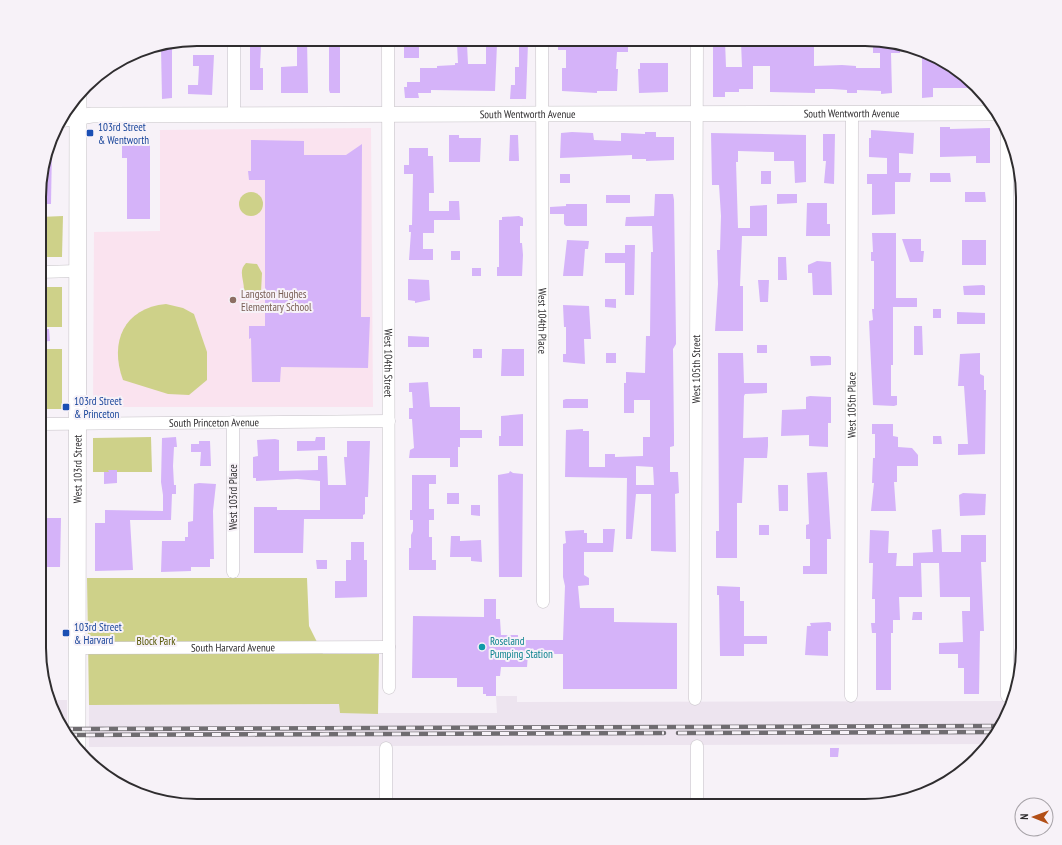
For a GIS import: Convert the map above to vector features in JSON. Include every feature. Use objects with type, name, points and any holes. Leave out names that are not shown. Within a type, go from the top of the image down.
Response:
[{"type":"main road","name":"West 103rd Street","points":[[77,740],[78,104]]},
{"type":"street","points":[[234,46],[234,114]]},
{"type":"street","name":"West 104th Street","points":[[388,46],[389,688]]},
{"type":"street","name":"West 104th Place","points":[[542,46],[542,602]]},
{"type":"street","name":"West 105th Street","points":[[696,46],[696,699]]},
{"type":"street","name":"West 105th Place","points":[[851,696],[852,113]]},
{"type":"street","name":"South Wentworth Avenue","points":[[67,119],[99,115],[234,114],[991,113]]},
{"type":"street","points":[[1007,145],[1007,696]]},
{"type":"street","points":[[46,272],[78,271]]},
{"type":"street","name":"South Princeton Avenue","points":[[46,424],[388,421]]},
{"type":"street","name":"West 103rd Place","points":[[233,422],[233,572]]},
{"type":"street","name":"South Harvard Avenue","points":[[77,648],[389,647]]},
{"type":"street","points":[[697,746],[697,799]]},
{"type":"street","points":[[386,748],[386,799]]},
{"type":"shaded area","name":"Langston Hughes Elementary School","points":[[371,128],[373,407],[93,407],[94,232],[160,231],[160,130]]},
{"type":"shaded area","points":[[496,696],[517,696],[517,702],[1007,701],[996,724],[982,744],[89,747],[89,705],[340,704],[340,713],[497,713]]},
{"type":"shaded area","points":[[55,700],[67,700],[67,726]]},
{"type":"green space","points":[[251,192],[259,196],[263,204],[259,212],[251,216],[243,212],[239,204],[243,196]]},
{"type":"green space","points":[[63,216],[62,257],[46,257],[46,217]]},
{"type":"green space","points":[[246,263],[257,264],[262,273],[261,292],[256,297],[250,297],[244,290],[242,269]]},
{"type":"green space","points":[[46,287],[62,287],[62,327],[46,327]]},
{"type":"green space","points":[[166,304],[183,308],[194,314],[207,352],[207,380],[189,395],[168,394],[123,380],[119,366],[119,340],[130,320],[140,312],[152,307]]},
{"type":"green space","points":[[46,349],[62,349],[62,409],[46,409]]},
{"type":"green space","points":[[151,437],[152,472],[93,472],[93,438]]},
{"type":"green space","name":"Block Park","points":[[87,578],[307,578],[309,626],[323,654],[379,654],[378,714],[340,713],[339,704],[89,705]]},
{"type":"building","points":[[250,46],[261,46],[260,68],[263,68],[263,90],[250,90]]},
{"type":"building","points":[[297,46],[307,46],[308,93],[281,93],[281,67],[297,66]]},
{"type":"building","points":[[329,46],[340,46],[340,93],[330,93]]},
{"type":"building","points":[[404,46],[419,46],[419,58],[404,58]]},
{"type":"building","points":[[457,46],[467,46],[468,64],[486,64],[486,46],[497,46],[495,91],[431,90],[431,93],[418,93],[419,98],[405,98],[404,87],[407,87],[407,82],[420,82],[420,68],[437,68],[437,66],[455,65],[455,63],[458,63]]},
{"type":"building","points":[[519,46],[528,46],[526,99],[510,99],[511,85],[515,85],[515,67],[519,67]]},
{"type":"building","points":[[558,46],[628,46],[628,52],[617,52],[617,91],[597,91],[597,93],[562,91],[562,68],[566,68],[566,50],[558,50]]},
{"type":"building","points":[[713,46],[725,46],[726,67],[742,67],[741,46],[814,46],[814,66],[842,65],[856,66],[856,68],[880,68],[880,53],[873,53],[873,46],[900,50],[900,53],[891,53],[892,93],[881,94],[881,91],[857,90],[857,93],[847,93],[847,90],[832,89],[815,89],[815,93],[770,92],[770,66],[753,66],[753,89],[739,89],[739,92],[725,92],[725,97],[713,97]]},
{"type":"building","points":[[172,48],[172,98],[162,99],[161,50]]},
{"type":"building","points":[[193,55],[214,55],[212,95],[188,94],[188,85],[198,85],[199,66],[193,66]]},
{"type":"building","points":[[922,57],[949,71],[970,88],[933,88],[933,97],[922,98]]},
{"type":"building","points":[[640,63],[668,63],[668,92],[639,93],[638,69],[640,69]]},
{"type":"building","points":[[940,127],[950,127],[950,129],[990,128],[990,163],[976,163],[976,156],[940,157]]},
{"type":"building","points":[[871,130],[914,133],[913,154],[899,153],[899,173],[911,173],[910,182],[895,182],[895,214],[872,215],[872,184],[867,184],[867,174],[887,174],[887,158],[869,157],[869,138],[871,138]]},
{"type":"building","points":[[645,132],[656,132],[656,137],[674,137],[674,160],[646,161],[646,159],[632,159],[632,155],[560,158],[561,133],[593,133],[594,140],[621,141],[621,133],[645,134]]},
{"type":"building","points":[[711,133],[806,135],[806,182],[795,183],[794,161],[774,161],[774,152],[738,151],[738,162],[736,162],[738,228],[750,228],[750,206],[767,205],[767,236],[742,236],[740,286],[743,286],[743,331],[715,331],[718,284],[717,250],[720,250],[721,216],[719,185],[712,185]]},
{"type":"building","points":[[823,134],[835,134],[834,184],[824,183],[826,161],[823,161]]},
{"type":"building","points":[[449,135],[459,135],[459,138],[481,138],[480,162],[449,162]]},
{"type":"building","points":[[510,135],[518,135],[519,161],[509,161]]},
{"type":"building","points":[[122,137],[150,137],[150,219],[127,219],[127,158],[122,158]]},
{"type":"building","points":[[251,140],[304,141],[304,155],[346,155],[362,144],[361,317],[370,317],[368,368],[281,367],[280,382],[252,382],[251,338],[249,339],[249,326],[265,326],[265,180],[249,180],[248,171],[251,171]]},
{"type":"building","points":[[409,148],[428,148],[428,156],[433,156],[434,193],[429,193],[429,211],[449,211],[449,201],[459,201],[460,220],[434,220],[434,233],[423,233],[423,249],[433,249],[433,260],[409,260],[411,232],[409,232],[409,225],[412,225],[413,174],[404,174],[404,165],[409,165]]},
{"type":"building","points":[[52,155],[51,204],[46,204],[46,187]]},
{"type":"building","points":[[761,171],[771,171],[771,184],[761,184]]},
{"type":"building","points":[[930,173],[950,173],[951,182],[930,182]]},
{"type":"building","points":[[560,174],[570,174],[570,183],[560,183]]},
{"type":"building","points":[[965,192],[985,192],[986,202],[965,202]]},
{"type":"building","points":[[655,194],[673,194],[676,344],[673,349],[674,446],[670,447],[670,472],[678,472],[679,493],[675,494],[676,552],[651,551],[651,494],[636,494],[632,539],[626,539],[627,478],[565,477],[566,430],[583,429],[583,431],[589,431],[589,467],[605,467],[605,454],[615,454],[615,457],[643,456],[643,437],[650,437],[650,400],[634,400],[634,413],[624,413],[624,383],[626,383],[626,372],[645,373],[646,336],[650,336],[651,252],[653,252],[652,226],[625,226],[626,217],[654,216]],"holes":[[[636,466],[653,467],[654,485],[636,485]]]},
{"type":"building","points":[[777,194],[797,194],[797,203],[777,204]]},
{"type":"building","points":[[606,195],[630,195],[630,203],[606,203]]},
{"type":"building","points":[[807,203],[827,203],[827,224],[830,224],[830,236],[806,236]]},
{"type":"building","points":[[566,204],[587,204],[587,226],[566,226],[564,224],[564,214],[550,214],[550,207],[566,206]]},
{"type":"building","points":[[519,216],[523,218],[523,226],[520,226],[520,243],[522,243],[523,255],[522,276],[497,276],[497,267],[499,267],[499,220],[502,220],[502,217]]},
{"type":"building","points":[[872,233],[896,233],[896,298],[917,298],[917,307],[893,307],[893,365],[891,365],[891,396],[897,396],[897,405],[894,406],[873,405],[869,321],[873,320],[872,309],[874,309],[874,261],[871,261],[871,252],[873,252]]},
{"type":"building","points":[[902,239],[921,239],[921,251],[924,251],[923,262],[910,262]]},
{"type":"building","points":[[567,240],[589,241],[588,249],[585,249],[583,276],[563,276]]},
{"type":"building","points":[[962,240],[986,240],[986,265],[962,265]]},
{"type":"building","points":[[625,245],[635,245],[634,295],[625,295],[625,263],[605,263],[605,253],[625,253]]},
{"type":"building","points":[[451,251],[460,251],[460,260],[451,260]]},
{"type":"building","points":[[778,257],[786,257],[787,280],[778,280]]},
{"type":"building","points":[[817,261],[831,262],[832,295],[813,295],[812,273],[808,273],[808,265]]},
{"type":"building","points":[[472,268],[481,268],[481,276],[472,276]]},
{"type":"building","points":[[408,279],[429,280],[430,300],[415,303],[415,301],[408,300]]},
{"type":"building","points":[[758,280],[769,280],[768,302],[760,302]]},
{"type":"building","points":[[963,286],[985,286],[985,295],[964,295]]},
{"type":"building","points":[[605,299],[616,299],[616,308],[605,307]]},
{"type":"building","points":[[563,305],[589,306],[591,339],[584,339],[585,364],[563,362],[563,354],[566,354],[566,327],[564,327]]},
{"type":"building","points":[[933,309],[941,309],[941,318],[933,318]]},
{"type":"building","points":[[957,312],[985,313],[985,324],[957,324]]},
{"type":"building","points":[[914,326],[922,326],[923,355],[914,355]]},
{"type":"building","points":[[46,329],[49,329],[50,341],[46,341]]},
{"type":"building","points":[[408,336],[429,337],[429,347],[408,347]]},
{"type":"building","points":[[757,345],[767,345],[767,353],[757,353]]},
{"type":"building","points":[[473,349],[482,349],[482,358],[473,358]]},
{"type":"building","points":[[502,349],[524,349],[524,376],[501,376]]},
{"type":"building","points":[[606,353],[616,353],[616,363],[606,363]]},
{"type":"building","points":[[718,353],[743,353],[744,383],[767,383],[767,393],[745,394],[744,396],[743,438],[768,437],[768,446],[767,458],[744,458],[742,503],[737,503],[737,558],[716,558],[716,531],[719,531]]},
{"type":"building","points":[[980,353],[980,374],[984,376],[984,390],[986,390],[985,454],[958,455],[958,444],[968,444],[964,386],[958,386],[960,354]]},
{"type":"building","points":[[810,356],[829,356],[831,357],[831,365],[811,366]]},
{"type":"building","points":[[428,382],[430,407],[460,407],[460,430],[482,430],[482,438],[460,438],[460,447],[458,447],[458,467],[450,467],[450,458],[409,458],[410,450],[414,448],[412,419],[409,419],[409,408],[413,408],[412,392],[409,392],[409,383]]},
{"type":"building","points":[[806,397],[831,397],[831,423],[828,423],[828,447],[809,446],[809,435],[781,436],[782,410],[806,409]]},
{"type":"building","points":[[588,399],[588,408],[563,408],[563,400]]},
{"type":"building","points":[[523,414],[523,446],[499,446],[499,436],[501,436],[501,416]]},
{"type":"building","points":[[872,424],[893,424],[893,436],[898,437],[898,447],[912,448],[918,455],[918,466],[897,466],[897,482],[894,482],[896,511],[871,511],[874,483],[872,483],[873,458],[875,458],[875,434],[872,434]]},
{"type":"building","points":[[933,436],[941,436],[942,444],[933,444]]},
{"type":"building","points":[[176,437],[177,447],[174,447],[173,466],[176,494],[172,494],[171,520],[130,520],[133,570],[95,571],[95,523],[105,523],[105,510],[163,511],[161,482],[162,438]]},
{"type":"building","points":[[316,437],[325,437],[325,450],[297,451],[297,441],[315,441]]},
{"type":"building","points":[[257,440],[279,440],[279,471],[318,470],[318,456],[327,456],[328,485],[346,485],[344,457],[347,457],[347,441],[370,441],[368,497],[365,497],[365,514],[363,515],[363,519],[304,519],[303,553],[254,553],[254,507],[277,507],[277,510],[320,510],[320,481],[297,479],[256,481],[256,478],[253,478],[253,457],[258,456]]},
{"type":"building","points":[[199,441],[210,441],[211,466],[200,466],[201,452],[191,452],[191,444],[199,444]]},
{"type":"building","points":[[108,470],[117,470],[117,483],[104,484],[104,472],[109,472]]},
{"type":"building","points":[[510,471],[513,473],[523,474],[522,577],[499,577],[498,475],[509,473]]},
{"type":"building","points":[[827,472],[831,539],[827,539],[827,574],[803,574],[803,566],[810,566],[810,539],[806,539],[806,525],[809,524],[807,473]]},
{"type":"building","points":[[412,475],[436,475],[436,484],[429,484],[429,509],[434,509],[434,520],[429,520],[429,537],[432,537],[432,560],[436,560],[436,570],[409,570],[409,548],[411,548],[411,535],[413,531],[413,520],[410,520],[410,510],[412,510]]},
{"type":"building","points":[[194,484],[216,484],[213,511],[214,559],[210,559],[210,567],[191,567],[191,571],[161,572],[162,541],[185,541],[185,537],[188,537],[188,522],[193,521]]},
{"type":"building","points":[[778,485],[788,485],[788,511],[779,511]]},
{"type":"building","points":[[447,493],[459,493],[459,504],[447,504]]},
{"type":"building","points":[[963,493],[986,494],[985,515],[960,516],[959,495]]},
{"type":"building","points":[[471,505],[480,505],[480,516],[471,515]]},
{"type":"building","points":[[46,518],[61,518],[60,567],[46,567]]},
{"type":"building","points":[[759,525],[769,525],[769,535],[759,535]]},
{"type":"building","points":[[603,529],[615,529],[613,552],[584,552],[584,575],[589,578],[589,585],[578,586],[580,608],[614,608],[614,622],[677,623],[677,689],[563,689],[563,654],[528,654],[527,667],[501,667],[500,676],[496,676],[496,696],[486,696],[486,694],[483,694],[483,687],[457,687],[457,678],[412,678],[413,616],[484,617],[484,599],[496,599],[496,619],[500,619],[501,635],[518,635],[518,640],[563,640],[565,586],[563,577],[563,544],[566,543],[565,531],[584,530],[584,533],[587,533],[587,543],[603,543]]},
{"type":"building","points":[[941,529],[942,552],[961,552],[961,535],[986,535],[986,562],[981,562],[984,631],[980,631],[979,694],[964,694],[964,668],[958,668],[958,654],[939,654],[939,643],[963,642],[962,611],[970,611],[970,597],[940,597],[939,563],[921,563],[922,597],[899,597],[900,620],[893,620],[893,633],[891,633],[891,690],[876,690],[876,633],[872,633],[871,623],[875,623],[875,599],[872,599],[873,563],[869,563],[870,530],[889,531],[888,553],[897,553],[896,566],[913,566],[913,553],[933,552],[932,530]]},
{"type":"building","points":[[451,536],[460,536],[460,541],[481,540],[482,562],[471,561],[471,557],[450,557]]},
{"type":"building","points":[[351,542],[364,542],[364,560],[367,560],[367,597],[335,598],[335,581],[346,581],[346,560],[351,560]]},
{"type":"building","points":[[316,560],[327,560],[327,569],[317,569]]},
{"type":"building","points":[[717,586],[740,587],[740,601],[744,601],[744,636],[767,636],[767,644],[744,644],[744,656],[720,656],[719,595],[717,595]]},
{"type":"building","points":[[913,612],[922,612],[922,620],[912,620]]},
{"type":"building","points":[[810,623],[831,623],[831,631],[828,631],[828,656],[805,655],[807,626],[811,626]]},
{"type":"building","points":[[830,748],[839,748],[838,757],[830,757]]},
{"type":"railway","points":[[69,729],[995,726]]},
{"type":"railway","points":[[678,733],[991,732]]},
{"type":"railway","points":[[73,735],[664,733]]},
{"type":"place","name":"103rd Street & Wentworth","points":[[90,133]]},
{"type":"place","name":"Langston Hughes Elementary School","points":[[233,300]]},
{"type":"place","name":"103rd Street & Princeton","points":[[66,407]]},
{"type":"place","name":"103rd Street & Harvard","points":[[66,633]]},
{"type":"place","name":"Roseland Pumping Station","points":[[482,647]]}]
